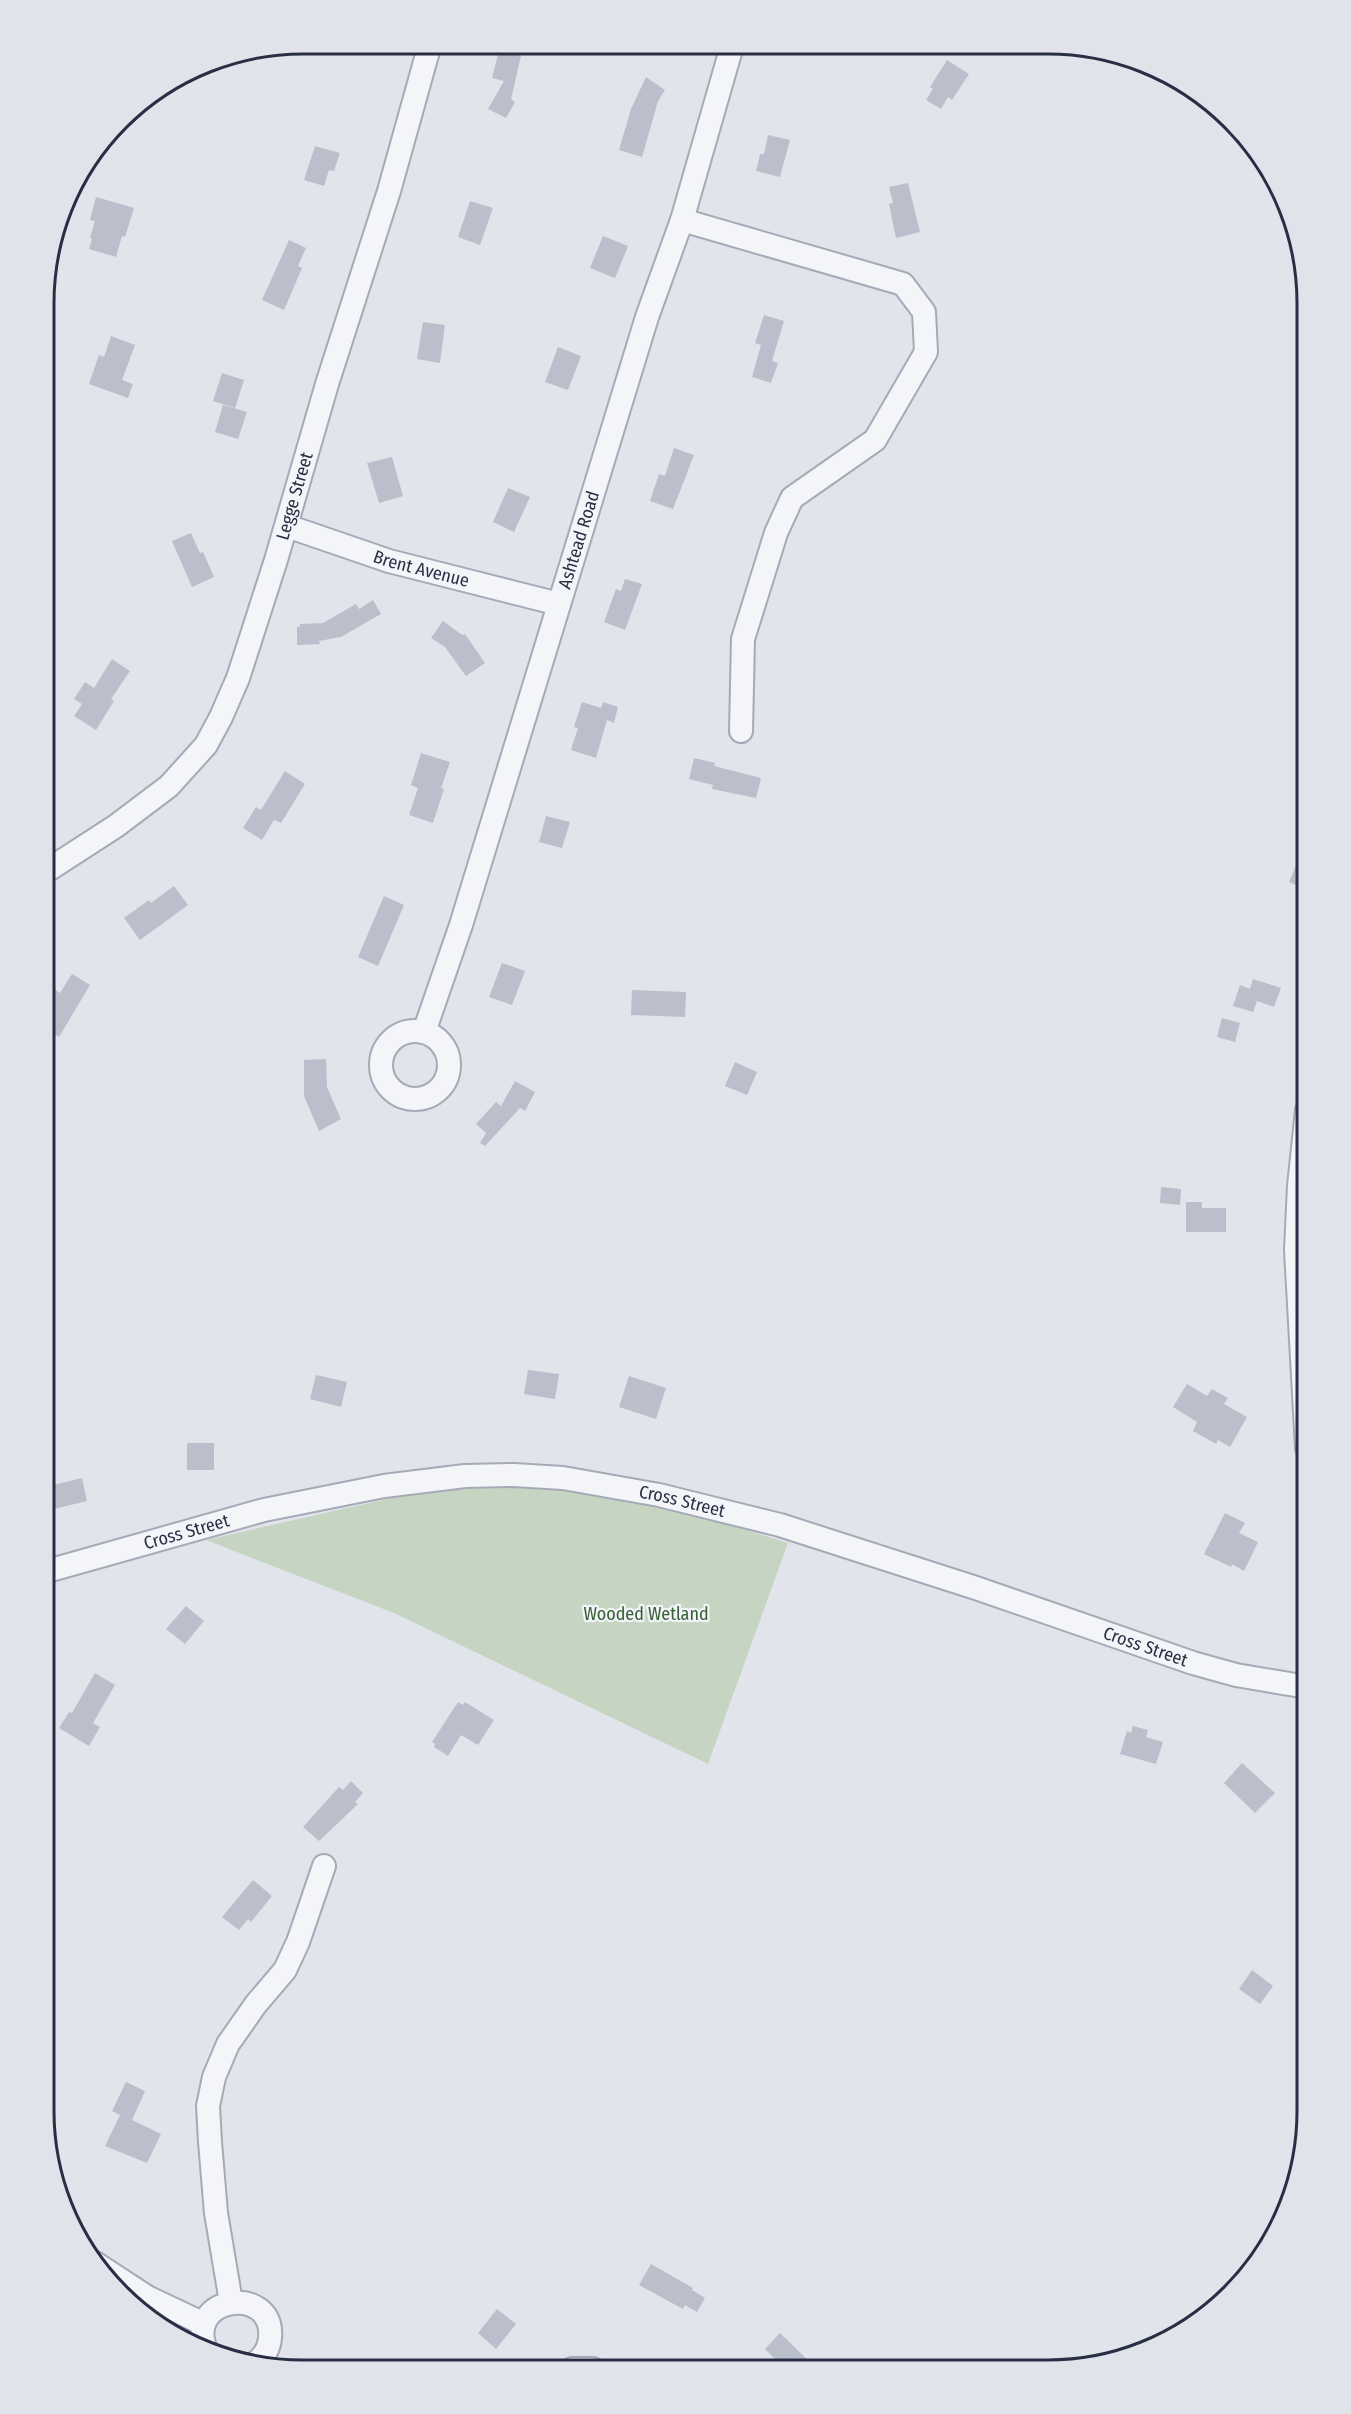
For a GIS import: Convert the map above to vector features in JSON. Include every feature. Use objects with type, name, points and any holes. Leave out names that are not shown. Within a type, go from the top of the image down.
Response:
[{"type":"street","name":"Legge Street","points":[[54,866],[152,801],[182,774],[206,745],[238,678],[287,526],[327,384],[389,191],[427,54]]},
{"type":"street","name":"Ashtead Road","points":[[424,1032],[461,925],[647,317],[682,220],[730,54]]},
{"type":"street","points":[[682,220],[903,285],[924,312],[926,352],[875,440],[792,498],[776,533],[743,639],[741,731]]},
{"type":"street","name":"Brent Avenue","points":[[287,526],[389,561],[559,604]]},
{"type":"street","points":[[1297,1218],[1297,1279]]},
{"type":"street","name":"Cross Street","points":[[54,1569],[264,1510],[384,1486],[465,1476],[514,1475],[563,1478],[659,1495],[780,1525],[976,1588],[1193,1663],[1236,1675],[1297,1685]]},
{"type":"street","points":[[231,2302],[216,2213],[208,2106],[214,2078],[228,2044],[256,2004],[285,1970],[298,1942],[324,1866]]},
{"type":"street","points":[[120,2279],[147,2297],[204,2324]]},
{"type":"street","points":[[203,2339],[204,2324],[214,2310],[231,2302],[248,2303],[256,2308],[267,2321],[270,2330],[268,2347],[262,2357]]},
{"type":"green space","name":"Wooded Wetland","points":[[573,1487],[687,1512],[788,1543],[708,1764],[394,1613],[206,1540],[431,1489]]},
{"type":"building","points":[[498,54],[521,56],[511,99],[515,102],[506,118],[488,109],[504,81],[492,78]]},
{"type":"building","points":[[947,60],[969,74],[952,100],[948,97],[941,109],[926,100],[933,89],[930,87]]},
{"type":"building","points":[[646,77],[665,90],[658,101],[642,157],[619,150],[631,109]]},
{"type":"building","points":[[768,135],[790,140],[780,177],[756,171],[760,154],[764,154]]},
{"type":"building","points":[[315,146],[340,153],[334,171],[329,170],[324,186],[304,180]]},
{"type":"building","points":[[908,183],[920,232],[896,238],[889,204],[893,203],[889,187]]},
{"type":"building","points":[[96,197],[134,208],[116,257],[89,249],[95,221],[90,220]]},
{"type":"building","points":[[470,201],[493,208],[480,245],[458,237]]},
{"type":"building","points":[[603,236],[628,246],[615,278],[590,268]]},
{"type":"building","points":[[289,240],[306,248],[298,266],[302,268],[284,310],[262,300]]},
{"type":"building","points":[[764,315],[784,321],[772,361],[778,363],[771,383],[752,377],[761,345],[755,343]]},
{"type":"building","points":[[423,322],[445,325],[440,363],[417,359]]},
{"type":"building","points":[[111,336],[135,345],[122,380],[133,384],[128,398],[89,384],[99,355],[104,357]]},
{"type":"building","points":[[558,347],[581,356],[568,390],[545,382]]},
{"type":"building","points":[[222,373],[244,380],[235,408],[213,401]]},
{"type":"building","points":[[223,405],[247,412],[238,439],[215,432]]},
{"type":"building","points":[[674,448],[694,455],[673,509],[650,501],[659,474],[665,476]]},
{"type":"building","points":[[392,457],[403,496],[379,503],[367,463]]},
{"type":"building","points":[[508,488],[530,497],[514,532],[493,522]]},
{"type":"building","points":[[191,533],[200,553],[203,552],[214,577],[192,587],[172,541]]},
{"type":"building","points":[[625,579],[642,584],[625,630],[604,622],[616,589],[621,591]]},
{"type":"building","points":[[373,600],[381,614],[341,637],[319,641],[320,644],[297,645],[297,627],[300,627],[300,624],[323,623],[356,604],[359,609]]},
{"type":"building","points":[[443,621],[462,635],[465,634],[485,663],[466,676],[445,647],[431,638]]},
{"type":"building","points":[[112,659],[130,671],[111,699],[114,701],[96,730],[74,716],[82,704],[74,699],[85,682],[94,688]]},
{"type":"building","points":[[582,702],[601,708],[603,702],[618,707],[614,723],[607,720],[596,758],[571,750],[578,728],[574,727]]},
{"type":"building","points":[[421,753],[450,762],[433,823],[409,815],[418,788],[411,785]]},
{"type":"building","points":[[694,758],[715,763],[714,766],[761,778],[756,798],[712,789],[713,785],[689,779]]},
{"type":"building","points":[[285,771],[305,784],[281,823],[274,820],[262,840],[243,828],[256,807],[261,810]]},
{"type":"building","points":[[546,816],[570,822],[562,848],[539,842]]},
{"type":"building","points":[[1297,862],[1297,886],[1289,882]]},
{"type":"building","points":[[174,886],[188,905],[140,940],[124,918],[149,900],[151,903]]},
{"type":"building","points":[[384,896],[404,905],[378,966],[358,957]]},
{"type":"building","points":[[502,963],[525,971],[512,1005],[489,997]]},
{"type":"building","points":[[72,974],[90,985],[59,1037],[54,1034],[54,989],[60,993]]},
{"type":"building","points":[[1253,979],[1281,988],[1274,1007],[1257,1001],[1253,1012],[1233,1006],[1240,985],[1250,989]]},
{"type":"building","points":[[632,990],[686,992],[685,1017],[631,1015]]},
{"type":"building","points":[[1222,1018],[1240,1023],[1235,1042],[1217,1037]]},
{"type":"building","points":[[326,1059],[327,1087],[341,1119],[319,1131],[304,1096],[304,1060]]},
{"type":"building","points":[[735,1062],[757,1072],[747,1095],[725,1086]]},
{"type":"building","points":[[515,1081],[535,1092],[525,1111],[520,1108],[485,1146],[480,1143],[486,1133],[476,1124],[496,1102],[501,1106]]},
{"type":"building","points":[[1161,1187],[1181,1189],[1180,1205],[1160,1203]]},
{"type":"building","points":[[1186,1202],[1202,1202],[1202,1208],[1226,1208],[1226,1232],[1186,1232]]},
{"type":"building","points":[[528,1370],[559,1374],[555,1399],[524,1394]]},
{"type":"building","points":[[316,1375],[347,1382],[341,1407],[310,1399]]},
{"type":"building","points":[[629,1376],[666,1388],[656,1419],[619,1407]]},
{"type":"building","points":[[1187,1384],[1207,1396],[1212,1389],[1228,1398],[1224,1404],[1247,1417],[1230,1447],[1218,1440],[1216,1444],[1193,1431],[1197,1422],[1173,1407]]},
{"type":"building","points":[[187,1443],[214,1443],[214,1470],[187,1470]]},
{"type":"building","points":[[82,1478],[87,1501],[54,1509],[54,1485]]},
{"type":"building","points":[[1225,1513],[1245,1523],[1239,1533],[1258,1542],[1244,1571],[1204,1554]]},
{"type":"building","points":[[186,1606],[204,1621],[185,1644],[166,1629]]},
{"type":"building","points":[[95,1673],[115,1685],[93,1723],[100,1727],[89,1746],[59,1728],[69,1712],[72,1713]]},
{"type":"building","points":[[458,1702],[463,1705],[465,1702],[494,1720],[478,1745],[461,1735],[448,1756],[434,1747],[435,1744],[432,1742]]},
{"type":"building","points":[[1133,1726],[1148,1730],[1146,1737],[1163,1742],[1156,1764],[1120,1754],[1127,1731],[1131,1733]]},
{"type":"building","points":[[1242,1763],[1275,1793],[1255,1813],[1224,1783]]},
{"type":"building","points":[[351,1781],[363,1793],[355,1802],[358,1804],[319,1841],[303,1827],[339,1787],[343,1790]]},
{"type":"building","points":[[253,1880],[272,1896],[251,1922],[248,1919],[239,1930],[222,1917]]},
{"type":"building","points":[[1252,1970],[1273,1986],[1260,2004],[1239,1989]]},
{"type":"building","points":[[126,2082],[145,2091],[132,2120],[161,2134],[147,2163],[105,2146],[120,2115],[112,2111]]},
{"type":"building","points":[[651,2264],[693,2288],[692,2290],[705,2298],[697,2312],[685,2305],[683,2309],[639,2285]]},
{"type":"building","points":[[497,2309],[516,2324],[496,2349],[478,2333]]},
{"type":"building","points":[[780,2333],[808,2360],[776,2360],[765,2349]]}]
